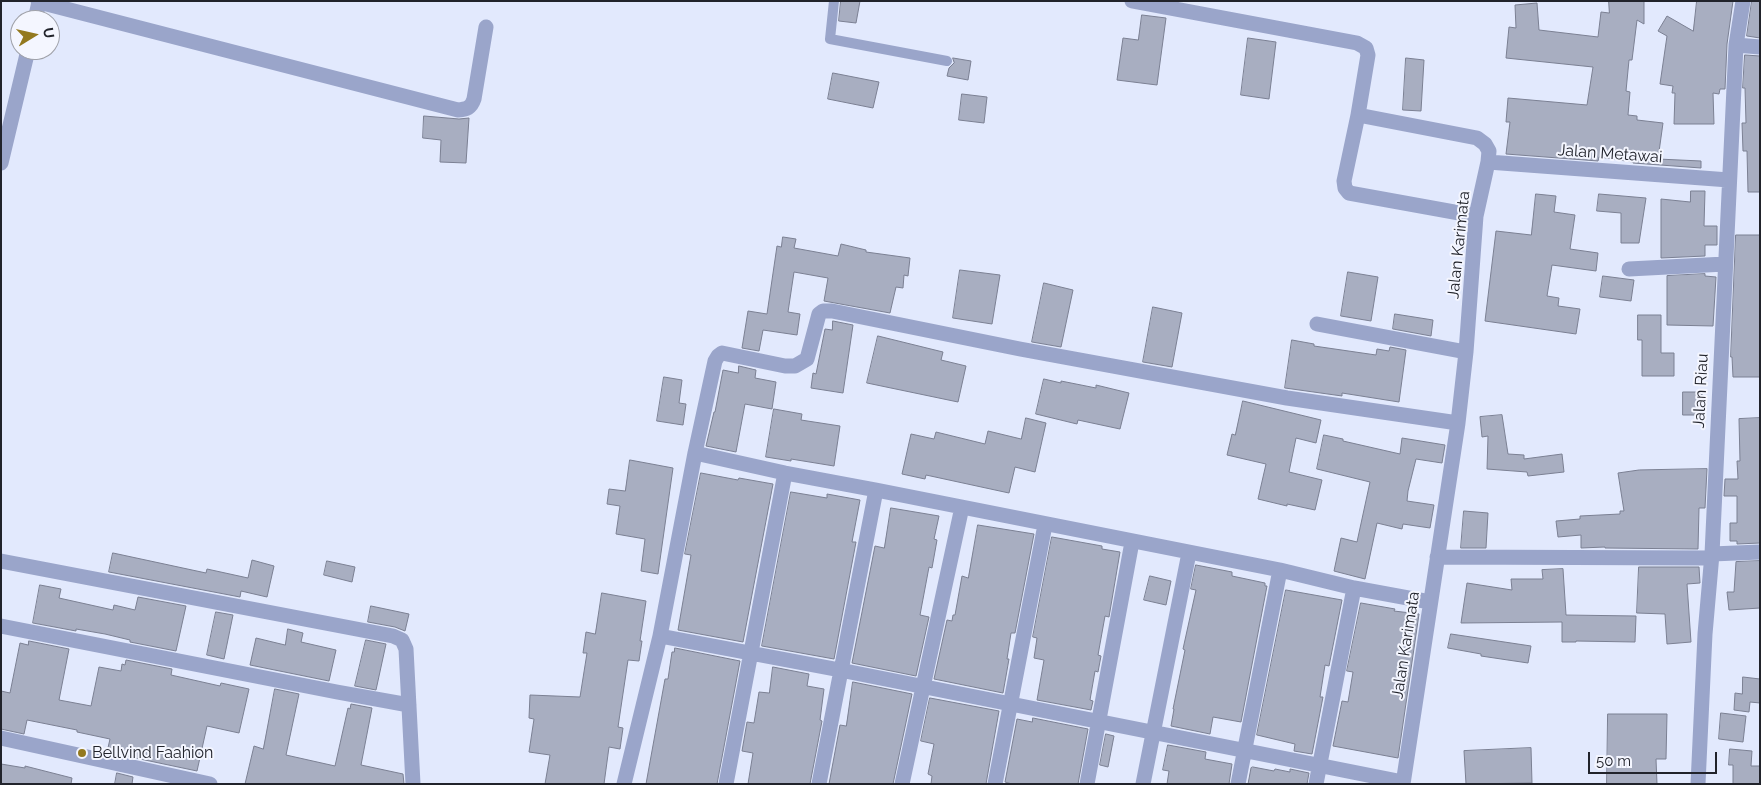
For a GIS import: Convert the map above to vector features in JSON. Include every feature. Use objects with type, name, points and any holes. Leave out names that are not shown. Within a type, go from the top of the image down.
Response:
[{"type":"street","points":[[38,1],[458,110],[467,109],[472,105],[486,27]]},
{"type":"street","points":[[1132,1],[1357,44],[1366,48],[1368,55],[1344,181],[1345,188],[1349,193],[1476,216]]},
{"type":"street","name":"Jalan Riau","points":[[1698,784],[1712,556],[1736,45],[1743,1]]},
{"type":"street","points":[[1736,45],[1760,47]]},
{"type":"street","points":[[1,163],[26,60]]},
{"type":"street","points":[[1358,115],[1477,138],[1485,144],[1489,151],[1488,162]]},
{"type":"street","name":"Jalan Metawai","points":[[1488,162],[1730,180]]},
{"type":"street","name":"Jalan Karimata","points":[[1403,783],[1458,423],[1466,352],[1476,216],[1488,162]]},
{"type":"street","points":[[1629,268],[1725,264]]},
{"type":"street","points":[[624,784],[660,636],[695,453],[715,361],[722,353],[785,366],[795,366],[807,359],[819,314],[823,311],[832,311],[1020,349],[1287,398],[1458,423]]},
{"type":"street","points":[[1318,324],[1466,352]]},
{"type":"street","points":[[695,453],[785,473],[1280,570],[1354,588],[1430,602]]},
{"type":"street","points":[[726,784],[785,473]]},
{"type":"street","points":[[819,784],[876,490]]},
{"type":"street","points":[[902,784],[962,507]]},
{"type":"street","points":[[995,784],[1045,524]]},
{"type":"street","points":[[1087,784],[1132,542]]},
{"type":"street","points":[[1437,557],[1712,556],[1760,552]]},
{"type":"street","points":[[1142,784],[1189,553]]},
{"type":"street","points":[[1,561],[393,636],[402,640],[406,649],[413,784]]},
{"type":"street","points":[[1238,784],[1280,570]]},
{"type":"street","points":[[1316,784],[1354,588]]},
{"type":"street","points":[[1,626],[408,705]]},
{"type":"street","points":[[660,636],[1152,731],[1403,783]]},
{"type":"street","points":[[1,738],[210,784]]},
{"type":"lane","points":[[834,1],[830,39],[947,61]]},
{"type":"building","points":[[841,1],[860,1],[856,23],[839,21]]},
{"type":"building","points":[[1609,1],[1644,1],[1644,24],[1637,20],[1632,60],[1629,60],[1626,91],[1630,92],[1628,115],[1637,116],[1637,120],[1663,123],[1658,159],[1701,161],[1701,168],[1633,163],[1599,157],[1598,161],[1506,154],[1510,122],[1506,122],[1508,98],[1587,105],[1593,67],[1506,58],[1509,27],[1516,28],[1515,5],[1537,3],[1539,30],[1598,37],[1601,12],[1609,13]]},
{"type":"building","points":[[1697,1],[1733,1],[1727,44],[1725,89],[1720,89],[1719,94],[1713,93],[1714,124],[1674,124],[1675,93],[1672,93],[1673,86],[1660,84],[1667,36],[1658,31],[1667,16],[1693,31]]},
{"type":"building","points":[[1752,1],[1760,1],[1760,38],[1747,36]]},
{"type":"building","points":[[1142,15],[1166,18],[1157,85],[1117,80],[1123,38],[1138,40]]},
{"type":"building","points":[[1248,38],[1276,42],[1269,99],[1241,95]]},
{"type":"building","points":[[1745,55],[1760,56],[1760,192],[1748,192],[1747,151],[1743,151],[1742,123],[1746,123],[1745,88],[1743,88]]},
{"type":"building","points":[[953,58],[971,61],[968,80],[947,76],[949,68],[954,63]]},
{"type":"building","points":[[1406,58],[1424,60],[1421,111],[1403,110]]},
{"type":"building","points":[[833,73],[879,82],[873,108],[828,99]]},
{"type":"building","points":[[962,94],[987,97],[984,123],[959,120]]},
{"type":"building","points":[[424,116],[469,118],[466,163],[440,162],[441,140],[423,138]]},
{"type":"building","points":[[1691,191],[1705,191],[1704,226],[1717,226],[1717,245],[1705,245],[1705,256],[1661,258],[1661,199],[1690,202]]},
{"type":"building","points":[[1536,194],[1556,196],[1554,212],[1575,215],[1570,249],[1598,253],[1596,271],[1552,265],[1547,296],[1559,298],[1558,306],[1580,309],[1576,334],[1485,321],[1496,231],[1531,235]]},
{"type":"building","points":[[1599,194],[1646,198],[1639,243],[1621,243],[1621,213],[1597,211]]},
{"type":"building","points":[[1736,235],[1760,235],[1760,377],[1733,377],[1731,357]]},
{"type":"building","points":[[783,237],[796,239],[794,248],[838,256],[841,244],[866,250],[866,252],[910,258],[908,276],[904,275],[903,288],[896,287],[890,313],[824,301],[828,278],[794,272],[788,312],[800,314],[797,335],[763,330],[759,351],[742,348],[748,311],[767,314],[777,246],[781,247]]},
{"type":"building","points":[[960,270],[1000,275],[992,324],[953,318]]},
{"type":"building","points":[[1348,272],[1378,277],[1371,321],[1341,316]]},
{"type":"building","points":[[1705,274],[1705,276],[1716,277],[1713,326],[1667,325],[1667,276]]},
{"type":"building","points":[[1603,276],[1634,280],[1631,301],[1600,297]]},
{"type":"building","points":[[1044,283],[1073,290],[1061,347],[1032,342]]},
{"type":"building","points":[[1153,307],[1182,313],[1172,367],[1143,362]]},
{"type":"building","points":[[1395,314],[1433,320],[1431,336],[1393,329]]},
{"type":"building","points":[[1638,315],[1661,315],[1661,353],[1674,353],[1674,376],[1642,376],[1642,340],[1638,340]]},
{"type":"building","points":[[833,321],[853,325],[843,393],[811,388],[813,373],[816,374],[825,329],[832,330]]},
{"type":"building","points":[[878,336],[943,352],[941,360],[966,366],[958,402],[867,383]]},
{"type":"building","points":[[1292,340],[1314,344],[1314,346],[1376,355],[1377,349],[1389,351],[1390,347],[1406,350],[1399,402],[1342,393],[1342,396],[1285,388]]},
{"type":"building","points":[[739,366],[756,370],[755,378],[776,382],[772,409],[745,404],[736,452],[706,446],[723,370],[738,373]]},
{"type":"building","points":[[664,377],[682,380],[679,403],[686,404],[683,425],[657,421]]},
{"type":"building","points":[[1044,379],[1096,388],[1096,385],[1129,393],[1120,429],[1078,420],[1077,424],[1036,414]]},
{"type":"building","points":[[1683,392],[1702,392],[1702,415],[1683,415]]},
{"type":"building","points":[[1243,401],[1321,420],[1316,443],[1296,438],[1289,472],[1322,480],[1315,510],[1258,499],[1266,464],[1227,455],[1232,434],[1235,435]]},
{"type":"building","points":[[774,409],[802,414],[801,420],[840,426],[834,466],[766,457]]},
{"type":"building","points":[[1502,415],[1508,454],[1524,455],[1524,459],[1562,454],[1564,472],[1528,476],[1527,472],[1487,469],[1488,436],[1482,437],[1480,417]]},
{"type":"building","points":[[1026,418],[1046,423],[1035,472],[1015,467],[1009,493],[926,475],[925,479],[902,474],[911,434],[934,439],[936,432],[985,444],[988,431],[1021,439]]},
{"type":"building","points":[[1760,418],[1760,543],[1737,544],[1737,541],[1730,541],[1730,523],[1737,523],[1737,496],[1724,496],[1725,479],[1738,479],[1737,461],[1740,461],[1739,419]]},
{"type":"building","points":[[1324,435],[1400,454],[1402,438],[1445,445],[1442,463],[1416,459],[1408,491],[1407,501],[1434,505],[1430,528],[1403,524],[1402,529],[1377,523],[1365,579],[1334,571],[1341,538],[1357,542],[1370,482],[1317,469]]},
{"type":"building","points":[[630,460],[673,468],[658,574],[641,571],[645,539],[616,534],[620,506],[607,504],[609,489],[625,491]]},
{"type":"building","points":[[1707,469],[1705,508],[1699,508],[1698,549],[1581,548],[1581,535],[1558,537],[1556,521],[1580,519],[1580,516],[1620,514],[1620,511],[1624,511],[1618,473],[1639,470]]},
{"type":"building","points":[[701,473],[773,484],[743,642],[678,630],[691,555],[685,554]]},
{"type":"building","points":[[791,492],[827,498],[827,494],[860,500],[852,542],[856,542],[834,659],[762,646]]},
{"type":"building","points":[[891,508],[939,516],[934,539],[937,540],[932,568],[929,567],[920,615],[929,617],[916,676],[852,663],[875,546],[884,548]]},
{"type":"building","points":[[1464,511],[1488,513],[1486,548],[1461,548]]},
{"type":"building","points":[[978,525],[1034,534],[1015,633],[1011,633],[1003,693],[934,679],[947,620],[952,621],[953,615],[955,615],[962,576],[968,578]]},
{"type":"building","points":[[1052,537],[1102,546],[1102,549],[1120,552],[1109,617],[1105,616],[1098,655],[1101,656],[1098,672],[1095,671],[1090,700],[1093,701],[1091,710],[1037,700],[1044,660],[1034,658],[1037,638],[1033,637]]},
{"type":"building","points":[[113,553],[206,573],[207,569],[248,578],[252,560],[274,566],[267,597],[241,591],[240,597],[109,572]]},
{"type":"building","points":[[327,561],[355,567],[352,582],[324,575]]},
{"type":"building","points":[[1760,561],[1760,608],[1729,610],[1727,592],[1734,592],[1736,562]]},
{"type":"building","points":[[1196,565],[1232,572],[1232,576],[1265,583],[1265,586],[1267,586],[1241,722],[1213,717],[1210,734],[1171,726],[1185,650],[1183,649],[1196,590],[1191,589]]},
{"type":"building","points":[[1639,567],[1699,567],[1700,583],[1687,584],[1691,642],[1667,644],[1665,614],[1637,613]]},
{"type":"building","points":[[1563,569],[1566,615],[1636,616],[1635,642],[1562,642],[1562,622],[1461,623],[1467,583],[1512,590],[1511,579],[1543,579],[1542,570]]},
{"type":"building","points":[[1150,576],[1171,581],[1166,605],[1144,600]]},
{"type":"building","points":[[40,585],[61,589],[59,598],[113,610],[114,605],[135,610],[138,597],[186,606],[176,651],[130,642],[130,640],[105,634],[33,623]]},
{"type":"building","points":[[1286,590],[1342,600],[1329,666],[1325,665],[1320,697],[1323,697],[1312,754],[1294,751],[1295,744],[1257,735]]},
{"type":"building","points":[[602,593],[646,601],[639,661],[628,660],[618,727],[623,728],[620,749],[609,747],[604,784],[545,784],[550,755],[529,752],[534,719],[529,718],[530,695],[580,697],[587,653],[583,653],[586,632],[595,634]]},
{"type":"building","points":[[1361,603],[1395,609],[1394,611],[1419,614],[1398,758],[1333,746],[1342,701],[1348,702],[1353,672],[1347,671]]},
{"type":"building","points":[[371,606],[409,614],[405,631],[395,627],[368,622]]},
{"type":"building","points":[[216,612],[233,615],[224,659],[207,655]]},
{"type":"building","points":[[288,629],[303,633],[301,642],[336,650],[329,681],[250,665],[256,638],[285,645]]},
{"type":"building","points":[[1451,634],[1531,646],[1528,663],[1481,656],[1481,654],[1448,648]]},
{"type":"building","points":[[366,640],[386,644],[376,690],[355,686]]},
{"type":"building","points":[[29,641],[69,649],[59,700],[91,706],[99,667],[121,671],[122,664],[125,665],[126,660],[172,669],[171,675],[220,686],[221,683],[249,689],[239,733],[207,726],[197,771],[107,752],[110,739],[77,732],[77,730],[27,720],[24,734],[1,729],[1,691],[10,693],[20,643],[28,645]]},
{"type":"building","points":[[675,648],[740,661],[717,784],[646,784],[665,679],[668,679],[672,652],[674,652]]},
{"type":"building","points":[[773,667],[809,674],[807,686],[824,689],[820,720],[822,721],[810,784],[748,784],[753,753],[742,751],[747,722],[754,723],[759,692],[769,693]]},
{"type":"building","points":[[1743,677],[1760,679],[1760,703],[1750,702],[1749,712],[1734,710],[1735,693],[1742,694]]},
{"type":"building","points":[[853,682],[912,694],[893,784],[829,784],[840,725],[846,726]]},
{"type":"building","points":[[275,689],[299,694],[286,755],[335,766],[348,708],[350,709],[351,704],[372,708],[361,765],[403,774],[404,784],[245,784],[254,746],[263,749]]},
{"type":"building","points":[[930,698],[999,711],[986,784],[931,784],[932,776],[928,774],[934,744],[921,741]]},
{"type":"building","points":[[1721,713],[1746,716],[1743,742],[1719,739]]},
{"type":"building","points":[[1608,714],[1667,714],[1666,759],[1656,759],[1657,784],[1607,784]]},
{"type":"building","points":[[1033,718],[1088,729],[1078,784],[1012,784],[1005,782],[1017,719],[1032,722]]},
{"type":"building","points":[[1106,734],[1114,736],[1108,767],[1100,765]]},
{"type":"building","points":[[1168,745],[1206,752],[1205,759],[1232,764],[1229,784],[1167,784],[1169,771],[1163,770]]},
{"type":"building","points":[[1531,748],[1532,783],[1466,784],[1464,751]]},
{"type":"building","points":[[1730,749],[1752,751],[1751,766],[1760,766],[1760,784],[1733,784],[1733,765],[1729,765]]},
{"type":"building","points":[[1,764],[25,768],[25,766],[72,778],[71,784],[1,784]]},
{"type":"building","points":[[1251,768],[1290,772],[1290,769],[1309,773],[1307,784],[1248,784]]},
{"type":"building","points":[[117,773],[133,777],[132,784],[115,784]]},
{"type":"place","name":"Bellvind Faahion","points":[[82,753]]}]
